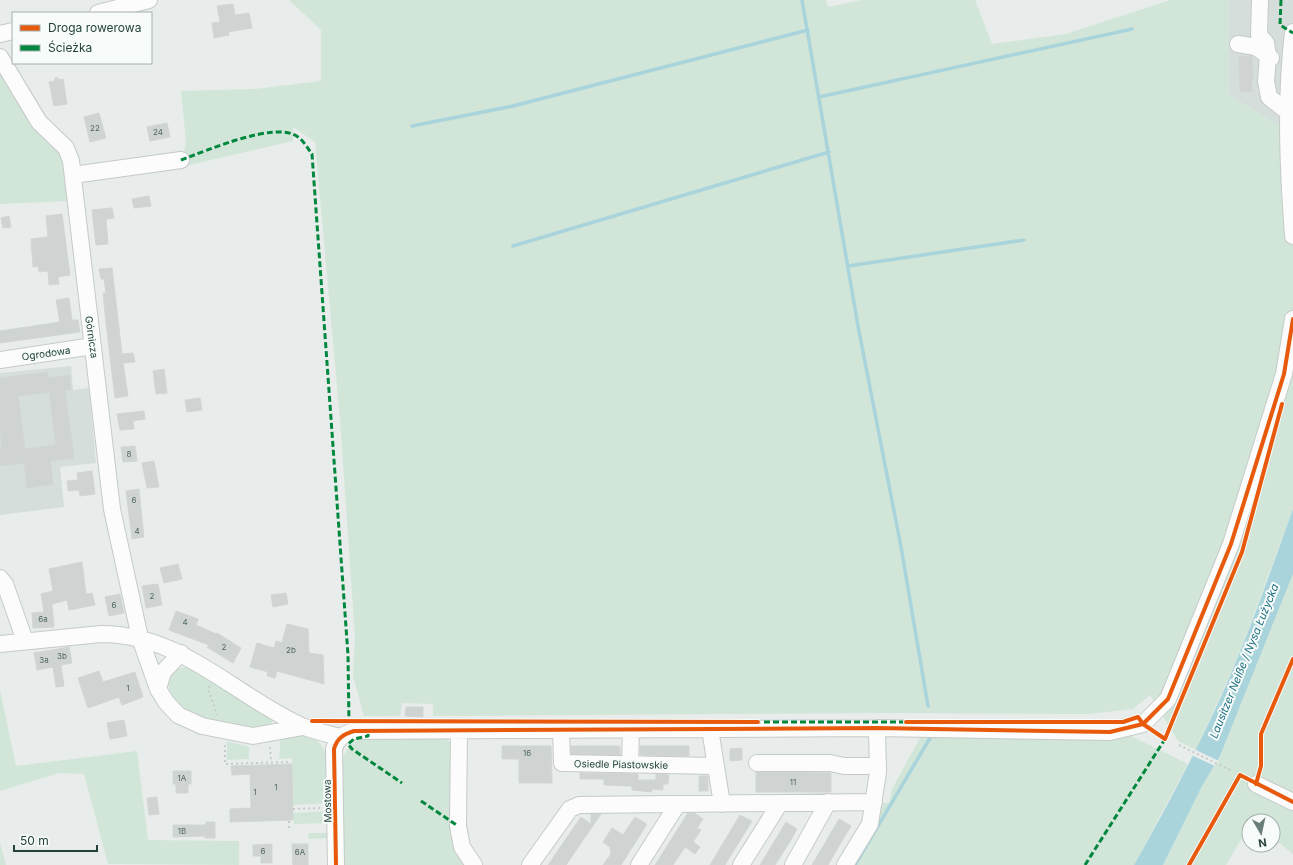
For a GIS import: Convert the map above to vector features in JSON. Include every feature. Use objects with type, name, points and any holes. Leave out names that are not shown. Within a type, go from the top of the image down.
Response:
[{"type":"street","points":[[102,12],[149,0]]},
{"type":"street","points":[[1260,0],[1260,35],[1266,43],[1268,56],[1266,81],[1269,97],[1289,113]]},
{"type":"street","points":[[0,34],[12,31]]},
{"type":"street","points":[[1293,32],[1290,64],[1289,113],[1289,187],[1293,236]]},
{"type":"street","points":[[1238,44],[1256,47],[1268,56],[1290,64]]},
{"type":"street","name":"Górnicza","points":[[0,57],[39,122],[66,148],[71,161],[112,509],[140,638],[158,689],[166,702],[178,715],[202,726],[253,736],[303,727]]},
{"type":"street","points":[[73,175],[181,160]]},
{"type":"street","points":[[0,644],[101,634],[118,634],[140,638],[181,653],[271,709],[303,727],[340,737],[354,731],[368,729],[631,730],[877,728],[1110,732],[1143,724],[1168,699],[1231,544],[1284,374],[1293,319]]},
{"type":"street","name":"Ogrodowa","points":[[0,360],[93,346]]},
{"type":"street","points":[[0,578],[5,584],[25,641]]},
{"type":"street","points":[[158,689],[163,672],[181,653]]},
{"type":"street","points":[[845,865],[870,824],[878,766],[877,728]]},
{"type":"street","name":"Osiedle Piastowskie","points":[[561,729],[562,763],[715,766]]},
{"type":"street","points":[[710,729],[722,804]]},
{"type":"street","points":[[459,730],[458,826],[462,848],[474,865]]},
{"type":"street","points":[[630,764],[631,730]]},
{"type":"street","name":"Mostowa","points":[[336,865],[334,749],[340,737]]},
{"type":"street","points":[[757,763],[830,763],[844,766],[878,766]]},
{"type":"street","points":[[1256,784],[1293,802]]},
{"type":"street","points":[[793,865],[828,802]]},
{"type":"street","points":[[530,865],[573,806],[874,802]]},
{"type":"street","points":[[741,865],[780,803]]},
{"type":"street","points":[[639,865],[677,805]]},
{"type":"path","points":[[225,744],[225,765],[271,762],[287,762],[288,765]]},
{"type":"path","points":[[1179,745],[1232,771]]},
{"type":"path","points":[[271,750],[271,762]]},
{"type":"path","points":[[255,758],[255,763]]},
{"type":"path","points":[[293,809],[335,808]]},
{"type":"path","points":[[289,820],[289,828]]},
{"type":"shaded area","points":[[1229,0],[1293,0],[1293,79],[1283,128],[1229,95]]},
{"type":"shaded area","points":[[71,366],[73,390],[89,388],[96,463],[60,467],[64,507],[0,515],[0,373]]},
{"type":"green space","points":[[289,0],[826,0],[828,7],[861,0],[975,0],[992,44],[1066,34],[1170,0],[1229,0],[1229,95],[1283,128],[1293,79],[1293,509],[1238,657],[1196,750],[1178,741],[1150,695],[1133,709],[1089,714],[878,713],[433,716],[433,704],[402,703],[400,716],[364,716],[353,676],[355,637],[340,420],[315,142],[293,127],[293,141],[185,166],[184,153],[186,142],[181,91],[253,89],[321,81],[321,30]]},
{"type":"green space","points":[[0,65],[61,150],[69,201],[0,204]]},
{"type":"green space","points":[[1293,574],[1293,854],[1281,844],[1281,813],[1241,813],[1241,840],[1226,865],[1163,865],[1201,788],[1220,756]]},
{"type":"green space","points":[[184,667],[194,668],[273,720],[272,725],[269,727],[225,726],[193,715],[176,701],[170,692],[168,682],[171,674]]},
{"type":"green space","points":[[0,690],[16,766],[137,751],[148,840],[239,841],[239,865],[108,864],[84,774],[59,773],[0,791]]},
{"type":"green space","points":[[1125,733],[1188,764],[1134,865],[850,865],[880,803],[889,803],[892,789],[921,736]]},
{"type":"green space","points":[[281,734],[309,737],[317,741],[323,748],[329,765],[330,803],[293,805],[292,758],[279,759]]},
{"type":"green space","points":[[372,735],[446,738],[454,747],[468,865],[343,865],[343,758],[354,742]]},
{"type":"green space","points":[[227,741],[249,747],[249,759],[227,760]]},
{"type":"green space","points":[[330,811],[330,820],[327,823],[294,824],[293,813]]},
{"type":"green space","points":[[309,833],[326,833],[329,836],[326,838],[308,839]]},
{"type":"green space","points":[[0,842],[6,865],[0,865]]},
{"type":"water","name":"Lausitzer Neiße / Nysa Łużycka","points":[[1293,509],[1293,574],[1220,756],[1201,788],[1163,865],[1134,865],[1189,762],[1227,684]]},
{"type":"pier","points":[[1194,749],[1219,761],[1215,766],[1191,755]]},
{"type":"building","points":[[233,4],[235,15],[249,13],[252,28],[228,32],[229,35],[214,38],[212,23],[220,22],[217,6]]},
{"type":"building","points":[[1252,56],[1252,92],[1240,92],[1239,57]]},
{"type":"building","points":[[56,77],[60,80],[63,79],[67,104],[54,106],[49,82],[54,81]]},
{"type":"building","points":[[99,113],[106,138],[90,142],[84,117]]},
{"type":"building","points":[[167,123],[170,137],[150,141],[147,127]]},
{"type":"building","points":[[149,196],[151,206],[134,208],[132,199]]},
{"type":"building","points":[[112,208],[114,218],[106,219],[108,244],[96,245],[92,210]]},
{"type":"building","points":[[62,214],[70,275],[58,277],[59,284],[49,285],[48,271],[39,272],[38,266],[33,267],[31,239],[48,237],[46,216]]},
{"type":"building","points":[[9,216],[11,227],[3,228],[1,218]]},
{"type":"building","points":[[112,268],[122,354],[133,353],[135,362],[123,363],[128,396],[115,398],[103,293],[106,293],[104,279],[101,279],[99,269]]},
{"type":"building","points":[[69,298],[72,320],[78,320],[80,332],[0,343],[0,331],[60,322],[56,300]]},
{"type":"building","points":[[164,369],[167,393],[156,394],[153,371]]},
{"type":"building","points":[[47,372],[48,378],[69,375],[71,390],[65,390],[74,458],[50,461],[53,484],[27,488],[24,463],[0,466],[0,446],[2,446],[0,429],[0,378]],"holes":[[[49,392],[56,445],[25,449],[18,396]]]},
{"type":"building","points":[[200,398],[202,410],[187,412],[185,400]]},
{"type":"building","points":[[144,411],[145,419],[133,421],[134,429],[120,430],[117,414]]},
{"type":"building","points":[[135,446],[137,461],[123,462],[121,447]]},
{"type":"building","points":[[154,461],[159,487],[147,488],[142,463]]},
{"type":"building","points":[[92,471],[95,494],[80,496],[79,490],[68,491],[67,481],[78,480],[77,473]]},
{"type":"building","points":[[139,489],[144,537],[132,539],[126,491]]},
{"type":"building","points":[[82,562],[86,594],[92,593],[95,605],[69,610],[67,600],[52,604],[54,627],[33,628],[32,613],[44,612],[41,594],[53,591],[49,569]]},
{"type":"building","points":[[178,564],[182,579],[164,583],[160,568]]},
{"type":"building","points":[[158,584],[162,605],[146,608],[142,586]]},
{"type":"building","points":[[286,593],[288,604],[273,607],[271,595]]},
{"type":"building","points":[[120,594],[124,613],[109,616],[105,597]]},
{"type":"building","points":[[176,611],[198,619],[196,625],[216,634],[217,633],[241,648],[233,663],[207,647],[209,645],[169,630]]},
{"type":"building","points":[[287,624],[308,629],[309,653],[323,655],[324,684],[277,671],[275,678],[267,676],[268,672],[250,667],[257,643],[274,648],[276,641],[282,643]]},
{"type":"building","points":[[69,647],[72,663],[61,665],[64,686],[56,687],[53,667],[37,670],[34,653]]},
{"type":"building","points":[[99,671],[103,682],[135,672],[143,697],[122,705],[119,697],[88,708],[78,678]]},
{"type":"building","points":[[406,707],[423,707],[423,717],[405,716]]},
{"type":"building","points":[[124,720],[127,736],[110,739],[107,723]]},
{"type":"building","points":[[502,746],[551,746],[552,783],[519,783],[519,759],[502,759]]},
{"type":"building","points":[[571,746],[620,746],[620,755],[571,754]]},
{"type":"building","points":[[640,746],[689,746],[689,756],[640,755]]},
{"type":"building","points":[[742,748],[742,760],[730,761],[730,749]]},
{"type":"building","points":[[292,764],[293,820],[230,822],[230,809],[251,808],[250,774],[232,775],[231,766]]},
{"type":"building","points":[[173,771],[191,771],[191,784],[188,784],[188,793],[176,793],[176,784],[173,784]]},
{"type":"building","points":[[756,772],[831,773],[831,792],[756,792]]},
{"type":"building","points":[[580,773],[638,774],[638,780],[656,780],[656,774],[669,775],[668,784],[663,784],[663,790],[652,789],[652,792],[632,790],[632,786],[604,785],[604,779],[580,779]]},
{"type":"building","points":[[699,776],[708,776],[708,791],[699,791]]},
{"type":"building","points":[[157,797],[159,814],[149,815],[147,798]]},
{"type":"building","points":[[688,813],[694,813],[703,819],[697,828],[701,830],[693,842],[700,847],[695,854],[685,847],[673,865],[655,865]]},
{"type":"building","points":[[591,814],[601,814],[566,865],[548,865],[581,817],[591,824]]},
{"type":"building","points":[[740,815],[752,821],[725,865],[710,865]]},
{"type":"building","points":[[635,817],[647,824],[621,865],[603,865],[611,854],[610,847],[603,842],[612,828],[623,835]]},
{"type":"building","points":[[839,819],[851,826],[828,865],[812,865]]},
{"type":"building","points":[[206,822],[215,822],[215,838],[205,838],[205,836],[173,837],[173,825],[206,825]]},
{"type":"building","points":[[786,822],[797,829],[791,840],[775,865],[760,865]]},
{"type":"building","points":[[272,844],[272,863],[261,863],[261,856],[253,856],[253,845]]},
{"type":"building","points":[[292,844],[308,844],[308,865],[293,865]]},
{"type":"waterway","points":[[802,0],[858,326],[901,547],[928,706]]},
{"type":"waterway","points":[[819,97],[1132,29]]},
{"type":"waterway","points":[[412,126],[513,106],[808,30]]},
{"type":"waterway","points":[[513,246],[829,152]]},
{"type":"waterway","points":[[848,266],[1024,240]]},
{"type":"waterway","points":[[855,865],[930,738]]},
{"type":"marked path","points":[[1281,0],[1280,25],[1293,33]]},
{"type":"marked path","points":[[181,160],[223,144],[258,134],[274,132],[288,133],[298,137],[312,154],[348,655],[349,724]]},
{"type":"marked path","points":[[755,722],[909,722]]},
{"type":"marked path","points":[[368,733],[368,736],[354,739],[348,744],[352,749],[402,783]]},
{"type":"marked path","points":[[1085,865],[1165,739]]},
{"type":"marked path","points":[[421,801],[458,826]]},
{"type":"cycle path","points":[[336,865],[334,749],[341,737],[354,731],[877,728],[1110,732],[1143,724],[1168,699],[1231,544],[1284,374],[1293,319]]},
{"type":"cycle path","points":[[906,722],[1123,722],[1138,717],[1143,724],[1165,739],[1242,552],[1282,404]]},
{"type":"cycle path","points":[[1256,784],[1261,766],[1261,734],[1293,659]]},
{"type":"cycle path","points":[[312,721],[758,722]]},
{"type":"cycle path","points":[[1189,865],[1240,775],[1293,802]]}]
